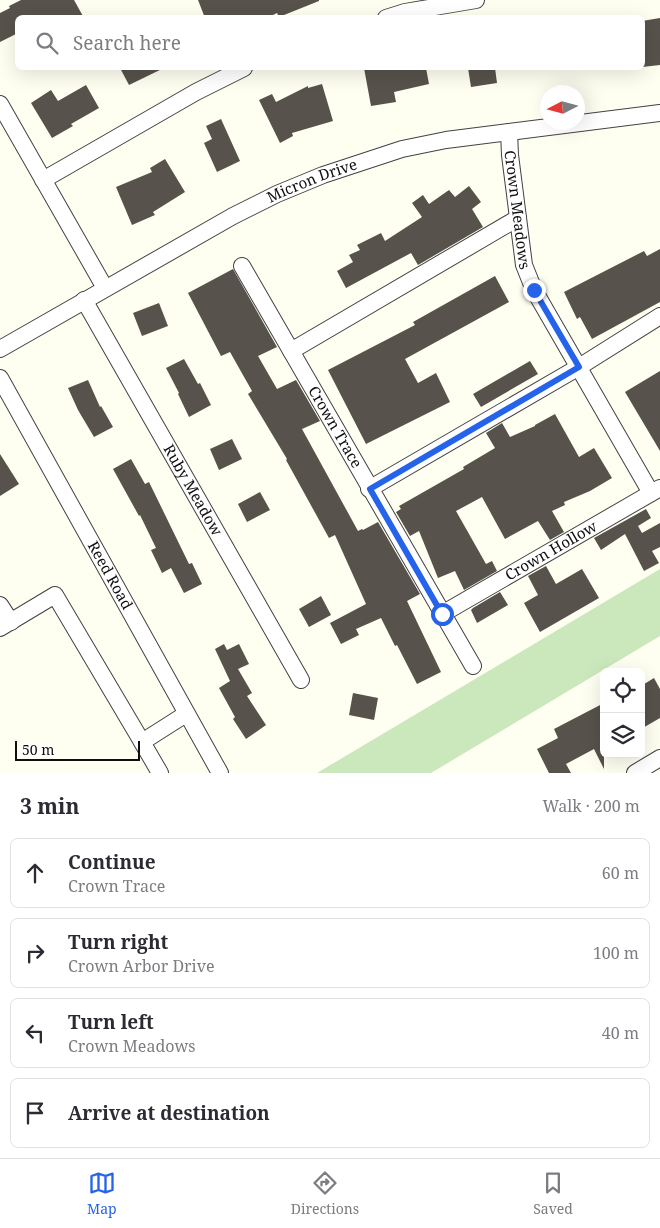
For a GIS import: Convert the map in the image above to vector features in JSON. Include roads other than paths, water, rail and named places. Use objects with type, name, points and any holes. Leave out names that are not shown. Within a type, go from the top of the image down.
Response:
[{"type":"street","points":[[396,15],[476,0]]},
{"type":"street","points":[[43,180],[196,92],[240,70]]},
{"type":"street","points":[[0,104],[105,288]]},
{"type":"street","name":"Micron Drive","points":[[0,349],[233,216],[277,194],[323,175],[402,149],[446,140],[660,113]]},
{"type":"street","name":"Crown Meadows","points":[[509,132],[510,155],[524,265],[534,290],[579,367],[656,490]]},
{"type":"street","points":[[291,351],[518,218]]},
{"type":"street","name":"Crown Trace","points":[[242,266],[472,666]]},
{"type":"street","name":"Ruby Meadow","points":[[84,300],[301,680]]},
{"type":"street","points":[[370,489],[579,367],[660,316]]},
{"type":"street","name":"Reed Road","points":[[0,378],[220,773]]},
{"type":"street","name":"Crown Hollow","points":[[442,614],[656,490]]},
{"type":"street","points":[[0,605],[6,625],[55,595],[160,773]]},
{"type":"street","points":[[142,742],[186,714]]},
{"type":"street","points":[[634,773],[660,758]]}]
